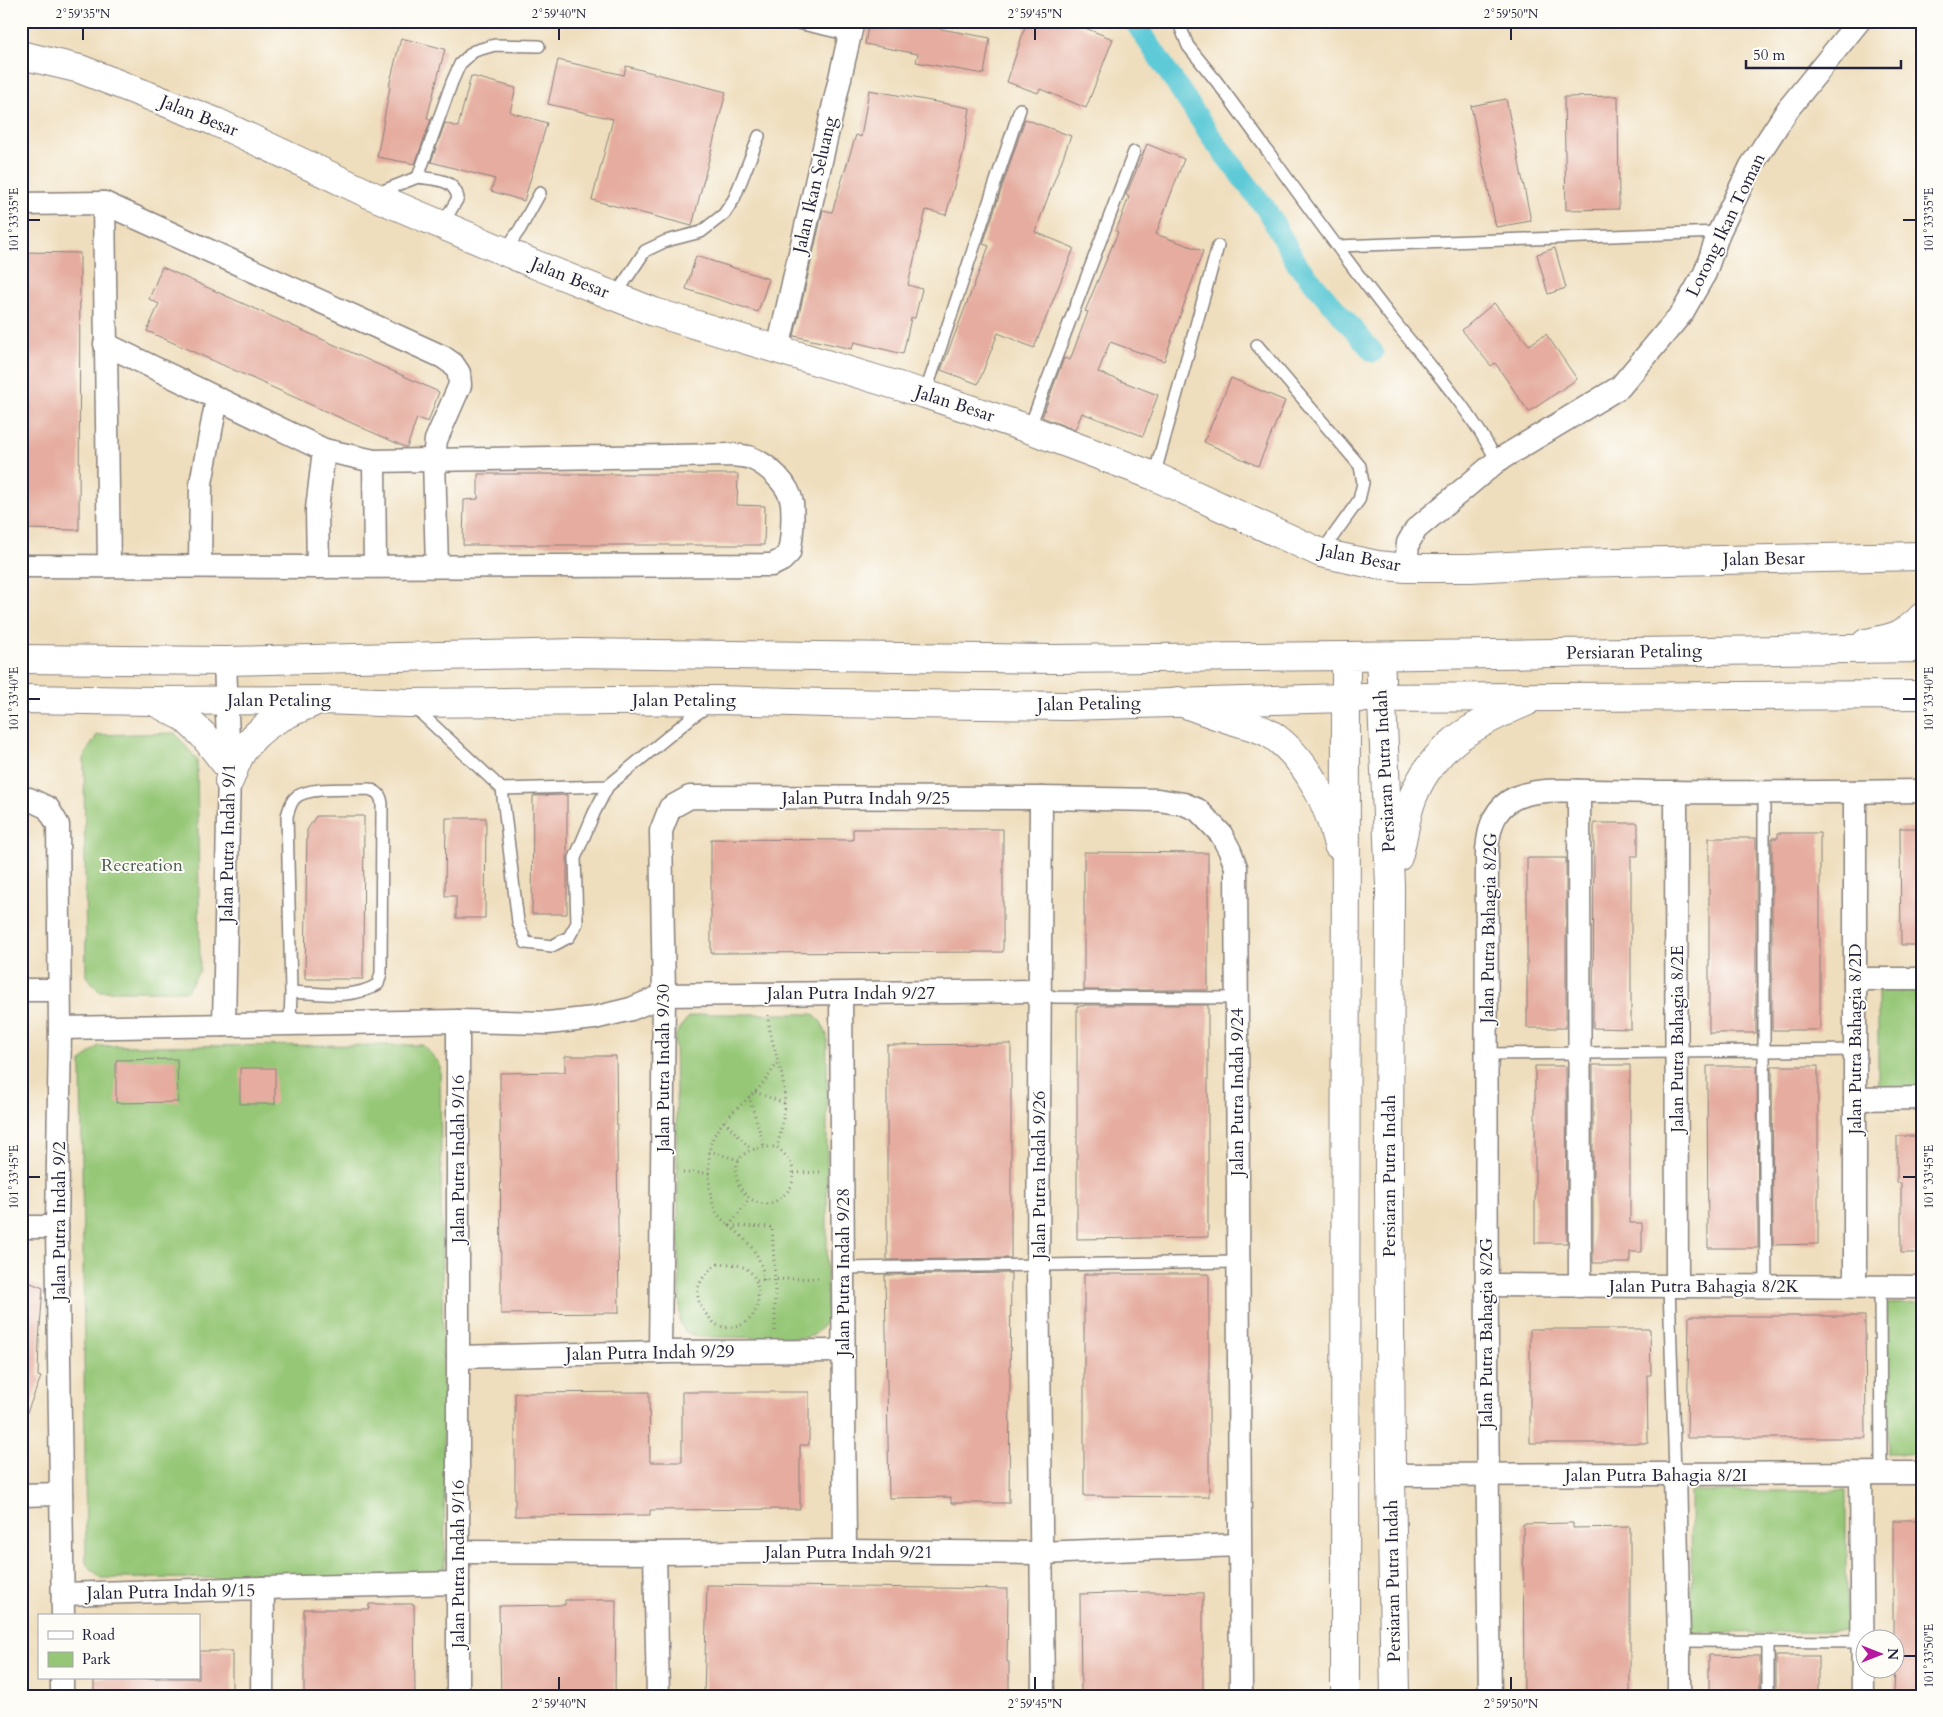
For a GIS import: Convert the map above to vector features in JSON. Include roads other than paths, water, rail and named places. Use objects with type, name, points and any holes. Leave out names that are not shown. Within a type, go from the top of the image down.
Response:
[{"type":"main road","name":"Jalan Besar","points":[[21,55],[80,69],[216,122],[371,195],[504,252],[654,312],[925,394],[1029,429],[1154,476],[1321,553],[1377,565],[1406,568],[1922,556]]},
{"type":"main road","points":[[1837,649],[1896,638],[1914,626],[1922,616]]},
{"type":"main road","name":"Persiaran Petaling","points":[[1346,656],[1922,648]]},
{"type":"main road","points":[[21,658],[225,661],[576,653],[1055,659],[1346,656]]},
{"type":"main road","name":"Persiaran Putra Indah","points":[[1346,656],[1346,1687]]},
{"type":"main road","name":"Persiaran Putra Indah","points":[[1380,656],[1390,885],[1389,1189],[1394,1692]]},
{"type":"main road","points":[[1346,698],[1922,695]]},
{"type":"main road","points":[[1390,885],[1410,806],[1419,782],[1432,762],[1448,745],[1469,729],[1494,715],[1539,697]]},
{"type":"main road","name":"Jalan Petaling","points":[[21,699],[321,700],[408,703],[718,700],[1066,706],[1178,701],[1346,698]]},
{"type":"main road","points":[[154,700],[184,717],[203,735],[229,775],[241,753],[253,737],[286,714],[321,700]]},
{"type":"main road","points":[[1178,701],[1272,735],[1296,758],[1316,786],[1325,807],[1337,843],[1345,886]]},
{"type":"street","name":"Lorong Ikan Toman","points":[[1406,568],[1408,543],[1416,529],[1497,461],[1620,387],[1682,313],[1705,273],[1719,232],[1751,166],[1788,108],[1859,21]]},
{"type":"street","name":"Jalan Ikan Seluang","points":[[778,349],[851,28]]},
{"type":"street","points":[[21,204],[104,203],[443,357],[453,364],[459,373],[460,385],[436,440],[434,459],[437,566]]},
{"type":"street","points":[[104,203],[108,566]]},
{"type":"street","points":[[21,566],[772,565],[782,560],[789,553],[792,501],[786,488],[764,464],[749,457],[732,455],[374,461],[324,450],[105,344]]},
{"type":"street","points":[[200,566],[201,483],[216,399]]},
{"type":"street","points":[[318,567],[317,509],[324,450]]},
{"type":"street","points":[[374,461],[374,566]]},
{"type":"street","name":"Jalan Putra Indah 9/1","points":[[224,1025],[229,775],[225,661]]},
{"type":"street","points":[[1579,791],[1580,1286]]},
{"type":"street","name":"Jalan Putra Bahagia 8/2G","points":[[1490,1696],[1487,1476],[1486,1054],[1487,850],[1488,832],[1493,818],[1501,807],[1515,798],[1532,792],[1922,791]]},
{"type":"street","name":"Jalan Putra Bahagia 8/2E","points":[[1673,1286],[1677,1052],[1676,792]]},
{"type":"street","name":"Jalan Putra Bahagia 8/2D","points":[[1854,792],[1855,1286]]},
{"type":"street","name":"Jalan Putra Indah 9/25","points":[[690,797],[1041,798]]},
{"type":"street","name":"Jalan Putra Indah 9/30","points":[[660,1352],[664,995],[661,831],[670,808],[690,797]]},
{"type":"street","name":"Jalan Putra Indah 9/26","points":[[1041,798],[1038,1266],[1043,1696]]},
{"type":"street","name":"Jalan Putra Indah 9/24","points":[[1041,798],[1158,800],[1184,804],[1198,810],[1221,834],[1236,867],[1241,1696]]},
{"type":"street","name":"Jalan Putra Indah 9/2","points":[[21,799],[29,799],[48,808],[58,825],[60,1028],[58,1227],[60,1494],[63,1605]]},
{"type":"street","points":[[1855,979],[1922,979]]},
{"type":"street","points":[[21,990],[59,990]]},
{"type":"street","name":"Jalan Putra Indah 9/27","points":[[664,995],[1039,991]]},
{"type":"street","name":"Jalan Putra Indah 9/28","points":[[841,994],[834,1273],[843,1351],[845,1551]]},
{"type":"street","points":[[60,1028],[458,1021],[548,1023],[594,1018],[631,1009],[664,995]]},
{"type":"street","name":"Jalan Putra Indah 9/16","points":[[458,1021],[458,1696]]},
{"type":"street","points":[[1855,1099],[1922,1098]]},
{"type":"street","points":[[21,1227],[58,1227]]},
{"type":"street","name":"Jalan Putra Bahagia 8/2K","points":[[1486,1285],[1922,1287]]},
{"type":"street","name":"Jalan Putra Indah 9/29","points":[[458,1357],[660,1352],[843,1351]]},
{"type":"street","points":[[1675,1474],[1679,1696]]},
{"type":"street","points":[[1864,1630],[1871,1474]]},
{"type":"street","name":"Jalan Putra Bahagia 8/2I","points":[[1391,1475],[1922,1474]]},
{"type":"street","points":[[21,1495],[60,1494]]},
{"type":"street","name":"Jalan Putra Indah 9/21","points":[[458,1552],[654,1553],[845,1551],[1041,1553],[1239,1545]]},
{"type":"street","points":[[654,1553],[658,1696]]},
{"type":"street","points":[[263,1588],[458,1583]]},
{"type":"street","name":"Jalan Putra Indah 9/15","points":[[63,1605],[263,1588],[262,1696]]},
{"type":"street","points":[[62,1680],[62,1696]]},
{"type":"street","points":[[1864,1680],[1864,1696]]},
{"type":"lane","points":[[789,21],[851,28]]},
{"type":"lane","points":[[1178,21],[1188,46],[1217,82],[1393,320],[1448,387],[1485,438],[1497,461]]},
{"type":"lane","points":[[418,177],[460,64],[474,51],[495,45],[539,46]]},
{"type":"lane","points":[[925,394],[1020,109]]},
{"type":"lane","points":[[615,296],[645,251],[666,241],[701,232],[724,214],[734,199],[759,136]]},
{"type":"lane","points":[[1029,429],[1134,152]]},
{"type":"lane","points":[[371,195],[418,177],[448,182],[456,189],[458,198],[442,225]]},
{"type":"lane","points":[[504,252],[520,229],[540,193]]},
{"type":"lane","points":[[1338,246],[1719,232]]},
{"type":"lane","points":[[1154,476],[1218,246]]},
{"type":"lane","points":[[1257,345],[1360,466],[1363,483],[1358,500],[1321,553]]},
{"type":"lane","points":[[408,703],[502,789],[518,922],[526,944],[552,946],[569,937],[577,923],[575,858],[608,786],[692,717],[718,700]]},
{"type":"lane","points":[[502,789],[608,786]]},
{"type":"lane","points":[[290,1023],[287,816],[290,804],[294,799],[311,792],[369,789],[377,792],[381,796],[382,804],[381,974],[378,984],[368,990],[356,993],[291,992]]},
{"type":"lane","points":[[1764,792],[1766,1286]]},
{"type":"lane","points":[[1039,991],[1054,996],[1236,998]]},
{"type":"lane","points":[[1486,1054],[1856,1050]]},
{"type":"lane","points":[[834,1273],[1238,1262]]},
{"type":"lane","points":[[1673,1286],[1675,1474]]},
{"type":"lane","points":[[1871,1474],[1880,1286]]},
{"type":"lane","points":[[1679,1641],[1856,1642]]},
{"type":"lane","points":[[1768,1642],[1768,1696]]},
{"type":"waterway","points":[[1134,21],[1214,141],[1266,209],[1297,264],[1373,352]]},
{"type":"park label","name":"Recreation","points":[[142,865]]}]
